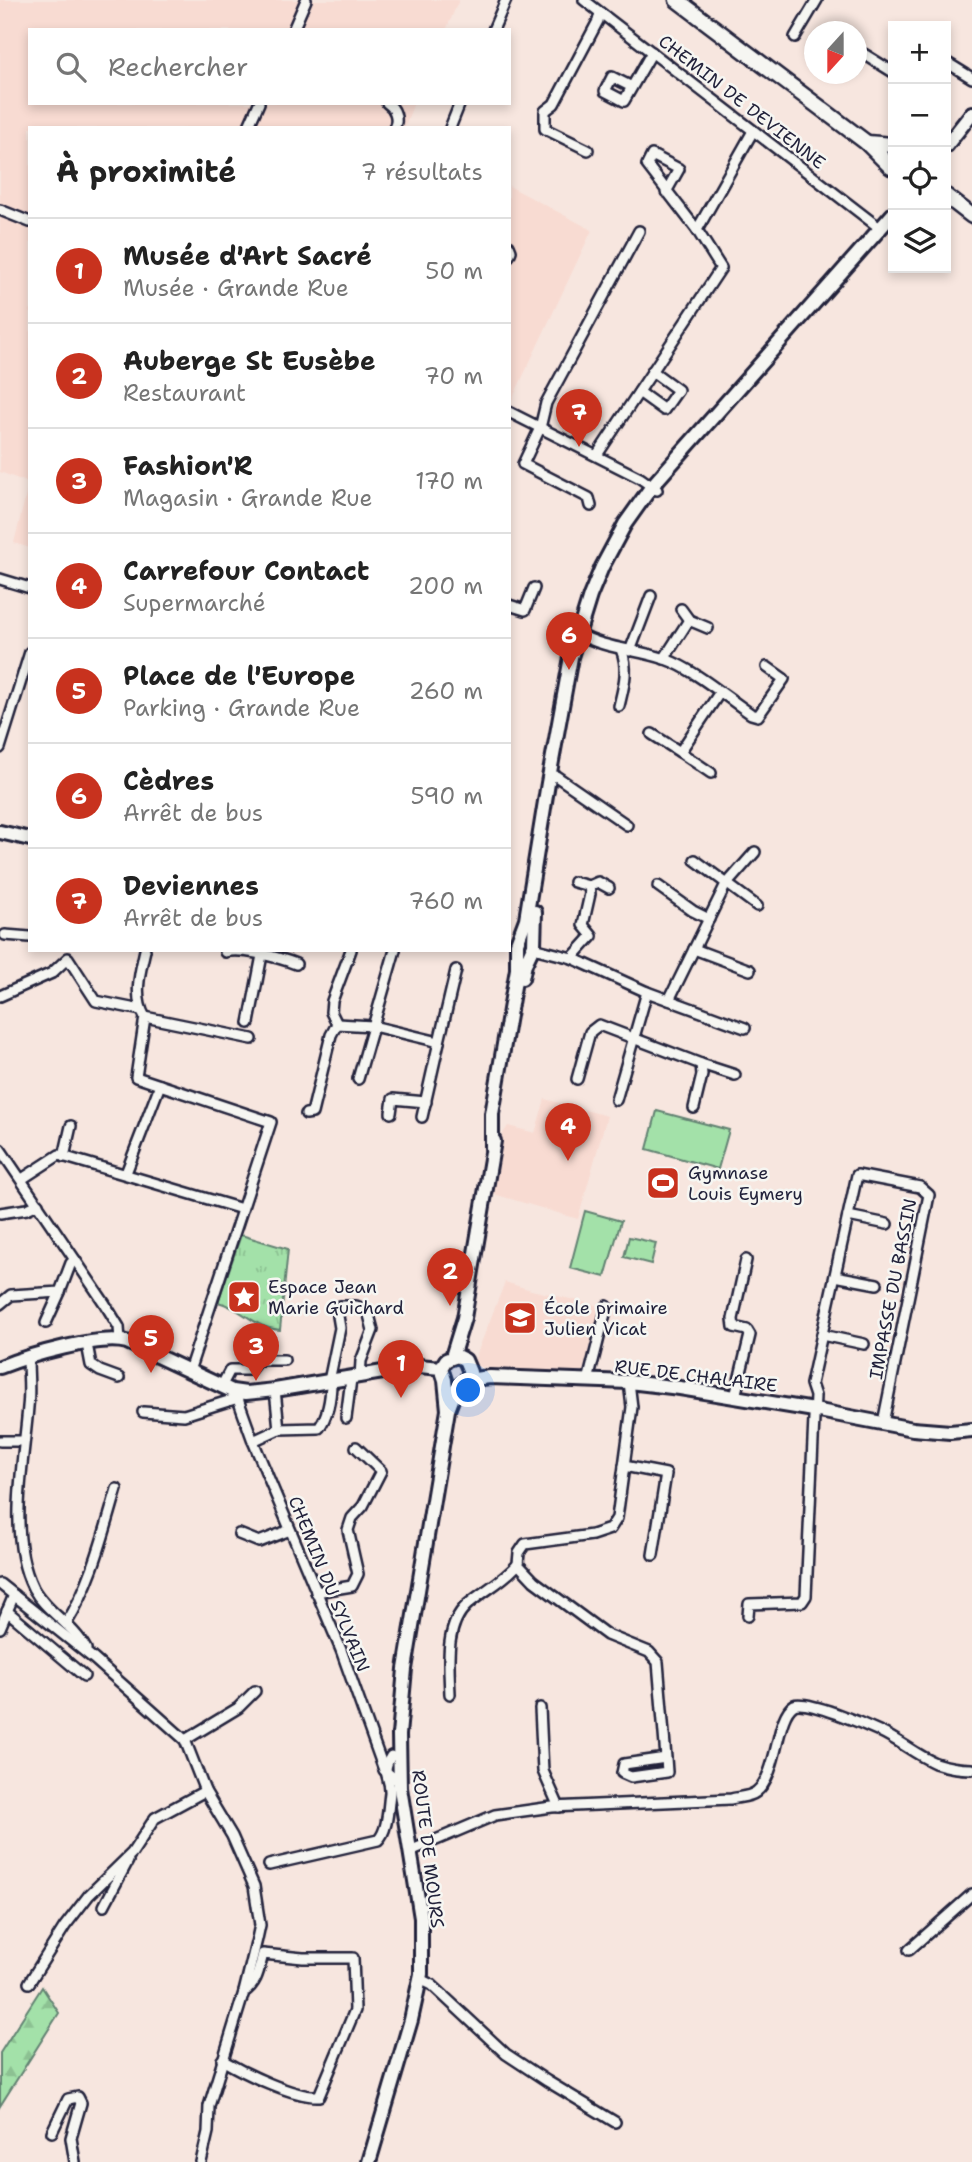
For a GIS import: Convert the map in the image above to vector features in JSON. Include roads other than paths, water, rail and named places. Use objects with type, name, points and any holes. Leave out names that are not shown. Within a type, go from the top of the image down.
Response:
[{"type":"main road","points":[[677,0],[867,143],[888,162]]},
{"type":"main road","points":[[951,136],[972,113]]},
{"type":"main road","points":[[867,143],[888,145]]},
{"type":"main road","points":[[951,199],[972,216]]},
{"type":"main road","points":[[523,944],[548,783],[590,596],[608,556],[625,524],[655,488],[888,220]]},
{"type":"main road","points":[[523,944],[537,896],[581,635]]},
{"type":"main road","points":[[0,832],[28,839]]},
{"type":"main road","name":"ROUTE DE MOURS","points":[[448,1410],[463,1382],[464,1318],[523,970],[523,944]]},
{"type":"main road","points":[[0,1367],[57,1349],[120,1340],[222,1385],[238,1395]]},
{"type":"main road","points":[[443,1374],[446,1360],[462,1361]]},
{"type":"main road","name":"RUE DE CHALAIRE","points":[[462,1361],[490,1377]]},
{"type":"main road","name":"RUE DE CHALAIRE","points":[[238,1395],[419,1366],[443,1374],[455,1385],[490,1377],[629,1382],[933,1431],[972,1430]]},
{"type":"main road","name":"ROUTE DE MOURS","points":[[369,2162],[411,2020],[420,1979],[421,1918],[397,1787],[395,1754],[405,1668],[448,1410],[443,1374]]},
{"type":"street","points":[[294,28],[306,0]]},
{"type":"street","points":[[494,28],[506,0]]},
{"type":"street","name":"CHEMIN DE DEVIENNE","points":[[584,0],[881,229]]},
{"type":"street","points":[[795,37],[817,0]]},
{"type":"street","points":[[587,150],[545,129],[545,111],[554,104],[600,13]]},
{"type":"street","points":[[632,87],[652,52]]},
{"type":"street","points":[[867,56],[888,69]]},
{"type":"street","points":[[951,65],[972,78]]},
{"type":"street","points":[[249,126],[258,105]]},
{"type":"street","points":[[389,105],[395,113],[396,126]]},
{"type":"street","points":[[451,126],[459,105]]},
{"type":"street","points":[[697,230],[753,131]]},
{"type":"street","points":[[597,456],[721,268],[697,230],[666,192]]},
{"type":"street","points":[[0,210],[28,221]]},
{"type":"street","points":[[592,506],[589,498],[523,464],[540,428],[546,402],[639,232]]},
{"type":"street","points":[[639,392],[664,410],[678,390],[652,371]]},
{"type":"street","points":[[511,413],[655,488]]},
{"type":"street","points":[[0,580],[28,587]]},
{"type":"street","points":[[511,606],[525,610],[534,587]]},
{"type":"street","points":[[619,706],[626,674],[626,650],[651,596]]},
{"type":"street","points":[[681,608],[690,620],[708,628]]},
{"type":"street","points":[[664,659],[690,620]]},
{"type":"street","points":[[581,635],[679,665],[751,715],[758,716],[784,679],[767,667]]},
{"type":"street","points":[[0,748],[2,732],[28,658]]},
{"type":"street","points":[[680,752],[720,692]]},
{"type":"street","points":[[652,734],[711,773]]},
{"type":"street","points":[[556,776],[627,825]]},
{"type":"street","points":[[669,1000],[728,883],[755,852]]},
{"type":"street","points":[[695,860],[757,906]]},
{"type":"street","points":[[574,882],[589,886],[598,882],[609,887]]},
{"type":"street","points":[[572,958],[592,936],[583,925],[590,894],[589,886]]},
{"type":"street","points":[[658,886],[709,919]]},
{"type":"street","points":[[5,934],[28,937]]},
{"type":"street","points":[[523,944],[572,958],[647,992],[746,1028]]},
{"type":"street","points":[[694,949],[750,970]]},
{"type":"street","points":[[145,952],[139,975],[138,1005],[143,1013],[136,1077],[271,1122],[189,1371]]},
{"type":"street","points":[[337,1024],[331,1012],[332,1001],[350,952]]},
{"type":"street","points":[[358,1079],[394,952]]},
{"type":"street","points":[[0,996],[52,973],[69,953],[96,1001],[252,1039]]},
{"type":"street","points":[[249,1023],[263,953],[296,964]]},
{"type":"street","points":[[422,1116],[456,970]]},
{"type":"street","points":[[617,1100],[647,992]]},
{"type":"street","points":[[337,1024],[373,1026],[439,1042]]},
{"type":"street","points":[[306,1114],[312,1113],[331,1035],[337,1024]]},
{"type":"street","points":[[577,1079],[590,1032],[599,1025],[735,1075]]},
{"type":"street","points":[[694,1108],[702,1074],[701,1064]]},
{"type":"street","points":[[126,1173],[160,1086]]},
{"type":"street","points":[[391,1113],[394,1099],[426,1102]]},
{"type":"street","points":[[64,1157],[71,1126]]},
{"type":"street","points":[[0,1149],[119,1327],[120,1340]]},
{"type":"street","points":[[22,1179],[59,1155],[242,1209]]},
{"type":"street","name":"IMPASSE DU BASSIN","points":[[849,1216],[857,1175],[920,1187],[929,1195],[883,1423]]},
{"type":"street","points":[[0,1213],[27,1209],[37,1204]]},
{"type":"street","points":[[748,1616],[749,1604],[802,1602],[806,1596],[815,1396],[811,1384],[849,1216],[887,1224]]},
{"type":"street","points":[[46,1324],[71,1263],[75,1260]]},
{"type":"street","points":[[735,1397],[750,1335],[747,1330],[734,1326],[733,1319],[747,1260]]},
{"type":"street","points":[[835,1276],[877,1284]]},
{"type":"street","points":[[0,1304],[11,1295],[60,1292]]},
{"type":"street","points":[[253,1441],[279,1429],[319,1428],[329,1406],[330,1381],[340,1328],[340,1306],[368,1311],[373,1330],[361,1361],[346,1418]]},
{"type":"street","points":[[588,1381],[607,1307]]},
{"type":"street","points":[[822,1335],[864,1344]]},
{"type":"street","points":[[87,1344],[91,1365],[119,1378]]},
{"type":"street","points":[[27,1358],[29,1406],[23,1441],[19,1531],[24,1559],[34,1588],[51,1611],[85,1645],[89,1655]]},
{"type":"street","points":[[222,1385],[230,1370],[250,1370],[258,1360],[284,1360]]},
{"type":"street","points":[[450,1694],[449,1651],[457,1618],[467,1605],[507,1577],[518,1564],[519,1553],[525,1544],[592,1535],[610,1529],[617,1518],[632,1407],[629,1382]]},
{"type":"street","points":[[275,1390],[279,1429]]},
{"type":"street","points":[[143,1412],[184,1415],[238,1395]]},
{"type":"street","name":"CHEMIN DU SYLVAIN","points":[[238,1395],[253,1441],[341,1650],[384,1770]]},
{"type":"street","points":[[0,1441],[23,1441]]},
{"type":"street","points":[[316,1592],[352,1586],[358,1574],[348,1530],[352,1518],[363,1506],[381,1471],[356,1447]]},
{"type":"street","points":[[624,1466],[666,1474],[653,1555]]},
{"type":"street","points":[[66,1624],[81,1600],[94,1567],[117,1489]]},
{"type":"street","points":[[239,1534],[259,1542],[290,1530]]},
{"type":"street","points":[[518,1564],[534,1581],[607,1635],[649,1652],[658,1662],[666,1758],[667,1772],[631,1777],[622,1773],[624,1764],[666,1758]]},
{"type":"street","points":[[0,1584],[89,1655],[185,1740],[205,1791],[232,1836],[254,1886],[260,1924],[244,1992],[209,2106],[208,2132],[201,2162]]},
{"type":"street","points":[[0,1628],[14,1595]]},
{"type":"street","points":[[7,1611],[84,1676]]},
{"type":"street","points":[[185,1740],[238,1708],[254,1691]]},
{"type":"street","points":[[410,1851],[495,1815],[559,1807],[731,1799],[754,1794],[764,1784],[770,1772],[784,1720],[791,1707],[797,1704],[810,1705],[879,1731],[935,1763],[972,1769]]},
{"type":"street","points":[[540,1708],[543,1771],[559,1807]]},
{"type":"street","points":[[377,1754],[395,1754]]},
{"type":"street","points":[[269,1865],[378,1840],[385,1834],[397,1787],[395,1779],[384,1770],[395,1754]]},
{"type":"street","points":[[104,1906],[132,1853],[155,1818],[205,1791]]},
{"type":"street","points":[[29,1983],[65,1926],[89,1895],[132,1853]]},
{"type":"street","points":[[909,1950],[972,1894]]},
{"type":"street","points":[[222,2060],[244,2073],[313,2097],[319,2096],[355,2010],[353,1958],[303,1958],[262,1954],[255,1981],[252,1987],[244,1992]]},
{"type":"street","points":[[420,1979],[432,1984],[506,2054],[615,2122]]},
{"type":"street","points":[[51,2132],[68,2099],[73,2096],[80,2099],[71,2138],[75,2162]]},
{"type":"place","name":"Deviennes","points":[[579,447]]},
{"type":"place","name":"Cèdres","points":[[569,670]]},
{"type":"place","name":"Carrefour Contact","points":[[568,1161]]},
{"type":"place","name":"Gymnase Louis Eymery","points":[[663,1183]]},
{"type":"place","name":"Espace Jean Marie Guichard","points":[[244,1297]]},
{"type":"place","name":"Auberge St Eusèbe","points":[[450,1306]]},
{"type":"place","name":"École primaire Julien Vicat","points":[[520,1318]]},
{"type":"place","name":"Place de l'Europe","points":[[151,1373]]},
{"type":"place","name":"Fashion'R","points":[[256,1381]]},
{"type":"place","name":"Musée d'Art Sacré","points":[[401,1398]]}]
